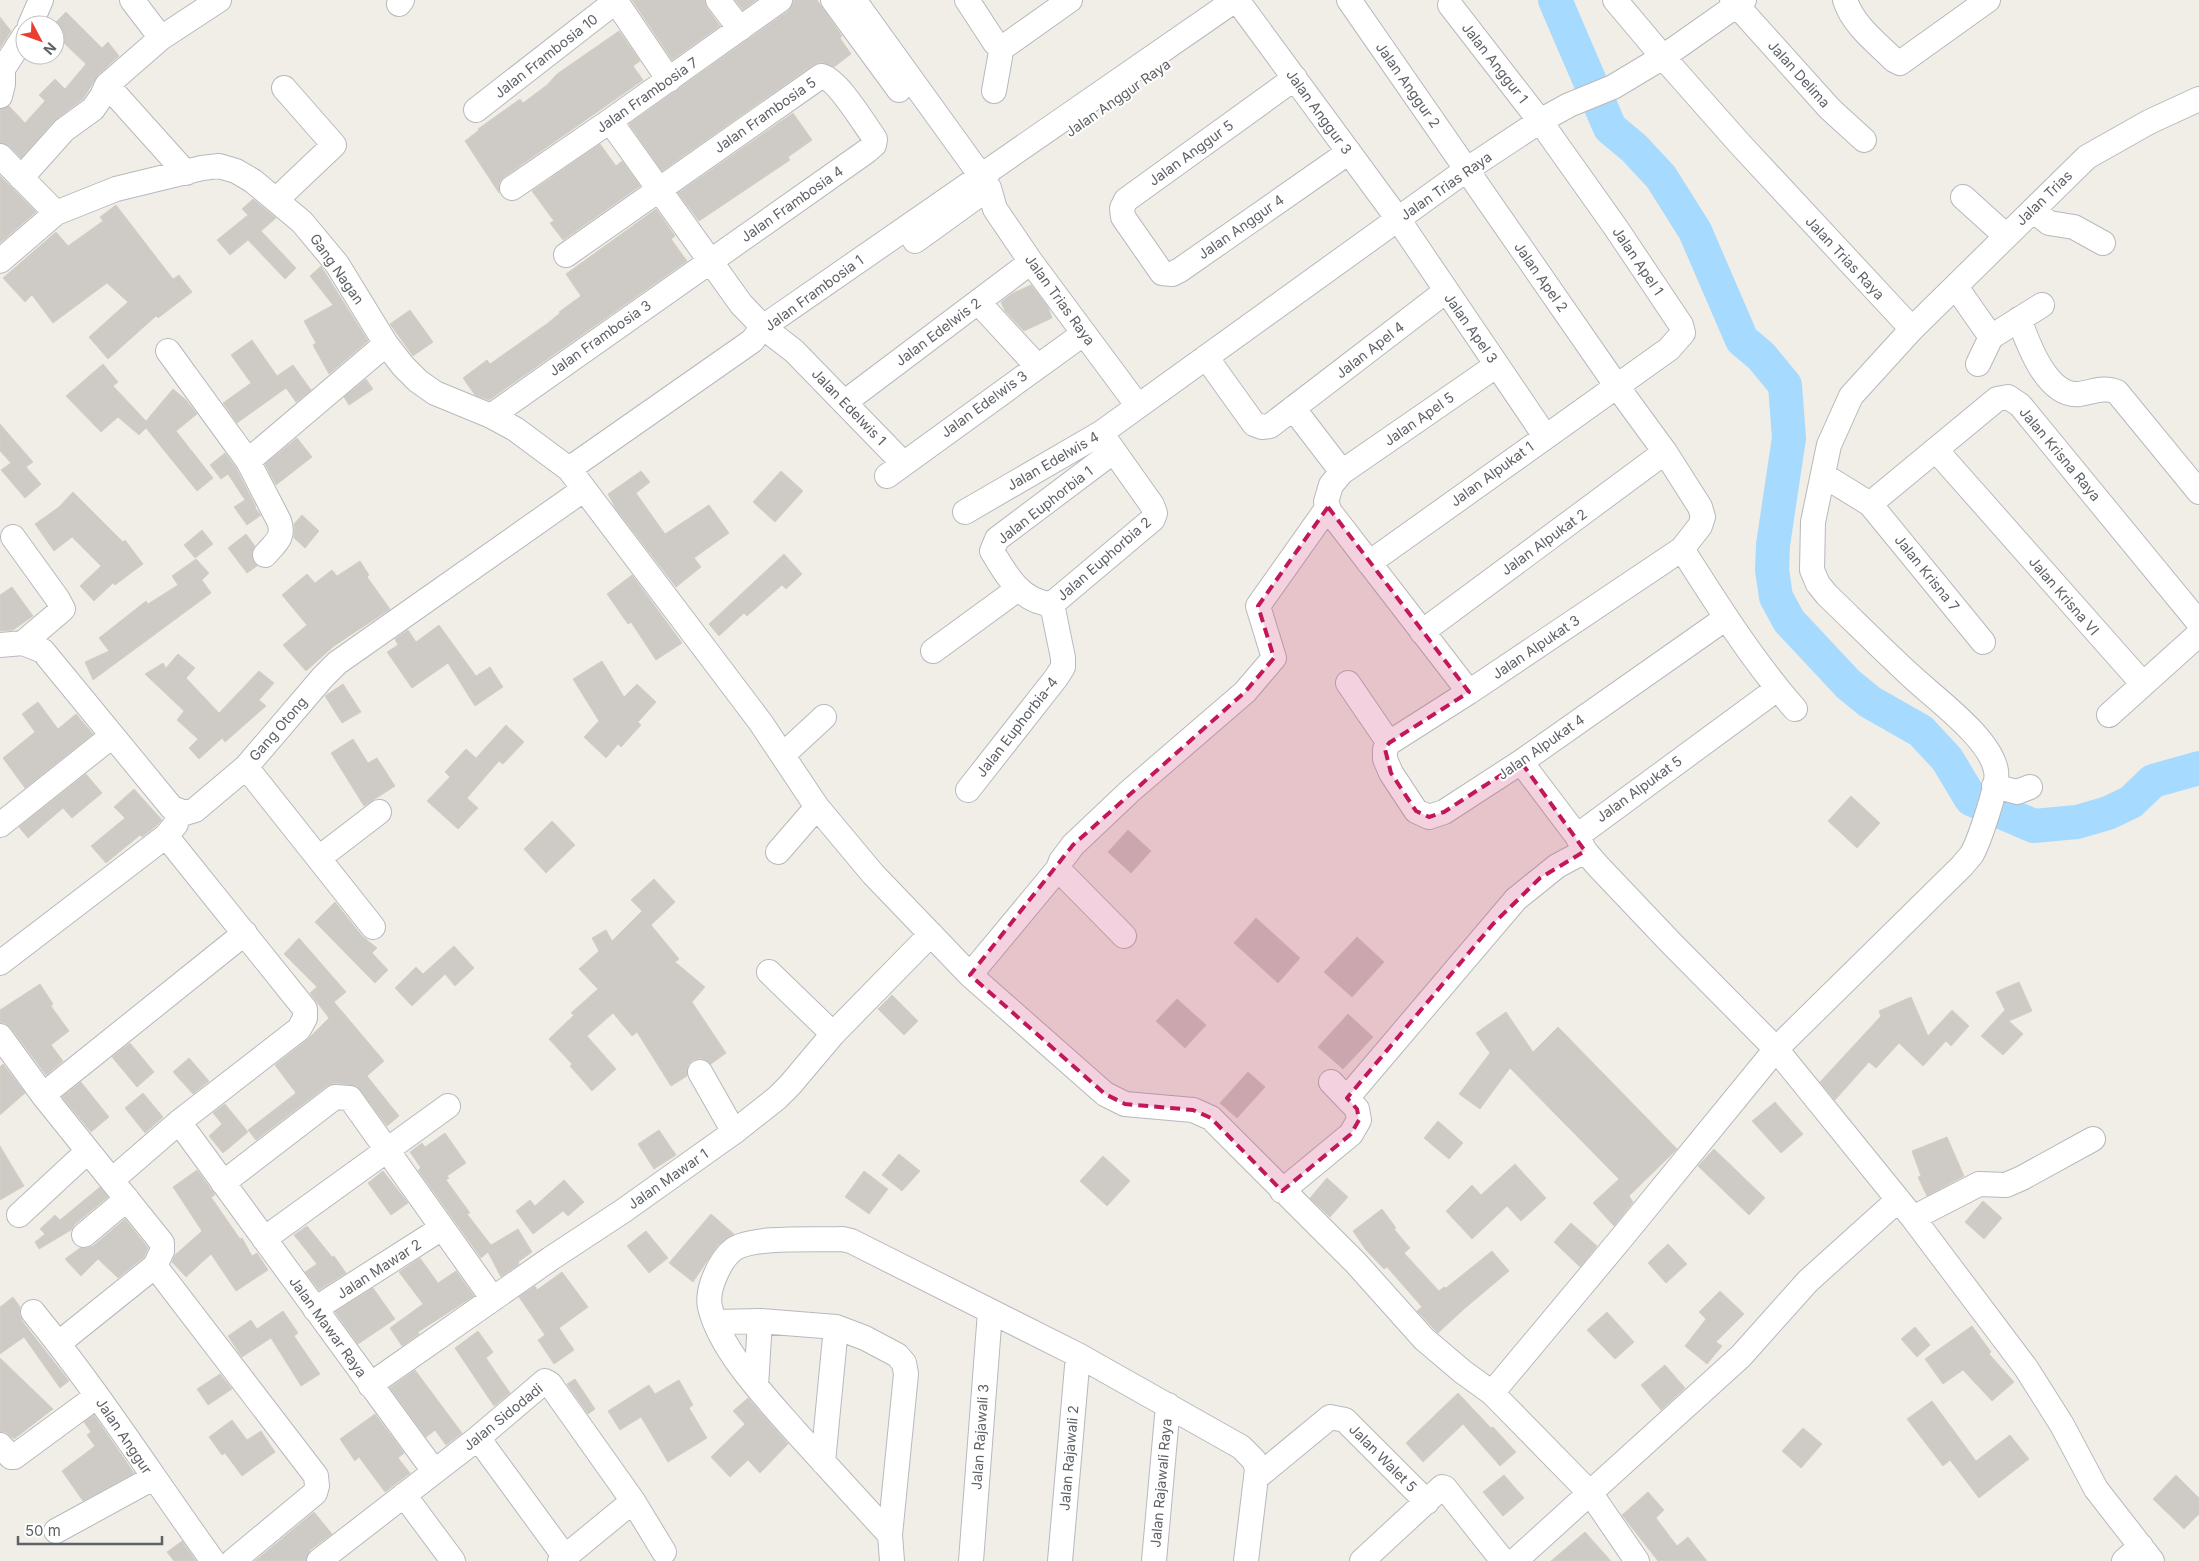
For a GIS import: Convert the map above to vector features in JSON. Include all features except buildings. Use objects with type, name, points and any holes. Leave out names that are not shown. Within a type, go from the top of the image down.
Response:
[{"type":"street","points":[[34,15],[41,0]]},
{"type":"street","points":[[132,0],[161,38]]},
{"type":"street","points":[[21,178],[64,130],[93,109],[102,96],[107,84],[161,38],[219,0]]},
{"type":"street","points":[[615,0],[669,80]]},
{"type":"street","name":"Jalan Frambosia 10","points":[[476,110],[615,0]]},
{"type":"street","points":[[718,0],[740,29]]},
{"type":"street","name":"Jalan Frambosia 7","points":[[512,188],[669,80],[780,0]]},
{"type":"street","name":"Jalan Trias Raya","points":[[833,0],[982,191]]},
{"type":"street","name":"Jalan Trias Raya","points":[[854,0],[1031,262],[1138,406],[1466,170],[1540,121],[1569,105],[1612,87],[1663,57],[1758,164],[1912,328]]},
{"type":"street","points":[[967,0],[995,43],[1002,46],[1005,46],[1070,0]]},
{"type":"street","name":"Jalan Anggur 2","points":[[1349,0],[1466,170]]},
{"type":"street","points":[[1615,0],[1663,57],[1737,2]]},
{"type":"street","points":[[1845,0],[1848,10],[1860,26],[1894,60],[1900,63],[1988,0]]},
{"type":"street","name":"Jalan Delima","points":[[1737,2],[1830,109],[1864,140]]},
{"type":"street","name":"Jalan Anggur Raya","points":[[982,191],[1241,3]]},
{"type":"street","name":"Jalan Anggur 3","points":[[1241,3],[1398,219]]},
{"type":"street","name":"Jalan Anggur 1","points":[[1450,5],[1540,121]]},
{"type":"street","points":[[994,91],[1002,46]]},
{"type":"street","points":[[0,96],[3,84],[3,69],[15,50]]},
{"type":"street","name":"Jalan Frambosia 5","points":[[659,190],[821,76],[828,78],[838,89],[875,139],[874,145]]},
{"type":"street","name":"Jalan Anggur 5","points":[[1140,242],[1123,217],[1122,208],[1126,200],[1295,78]]},
{"type":"street","points":[[107,84],[186,174]]},
{"type":"street","points":[[276,200],[334,145],[284,88]]},
{"type":"street","name":"Jalan Trias","points":[[1492,1393],[1776,1049],[1962,866],[1971,854],[1981,832],[1997,772],[1990,754],[1974,733],[1826,595],[1818,584],[1812,570],[1813,522],[1829,445],[1851,396],[1912,328],[1956,287],[2005,235],[2087,157],[2149,122],[2199,99]]},
{"type":"street","name":"Jalan Edelwis 1","points":[[610,121],[709,261],[764,334],[794,351],[844,402],[895,469]]},
{"type":"street","name":"Jalan Apel 1","points":[[1540,121],[1616,228],[1681,325],[1683,333],[1669,349],[1616,385]]},
{"type":"street","name":"Jalan Frambosia 4","points":[[709,261],[874,145]]},
{"type":"street","name":"Jalan Anggur 4","points":[[1140,242],[1162,273],[1172,274],[1349,152]]},
{"type":"street","points":[[0,156],[56,213]]},
{"type":"street","name":"Gang Nagan","points":[[0,261],[56,213],[116,189],[186,174],[202,168],[219,166],[236,171],[254,181],[302,222],[337,264],[386,344],[403,366],[418,381],[435,392],[491,416],[522,434],[569,469],[784,754],[817,807],[873,874],[970,975],[1105,1094],[1125,1104],[1193,1110],[1211,1118],[1282,1191],[1356,1262],[1424,1339],[1463,1372],[1492,1393],[1591,1494],[1637,1561]]},
{"type":"street","name":"Jalan Apel 2","points":[[1466,170],[1665,452]]},
{"type":"street","points":[[566,255],[659,190]]},
{"type":"street","name":"Jalan Frambosia 1","points":[[569,469],[764,334],[982,191]]},
{"type":"street","points":[[1963,197],[2005,235]]},
{"type":"street","points":[[2033,210],[2049,223],[2074,227],[2104,243]]},
{"type":"street","name":"Jalan Apel 3","points":[[1398,219],[1545,436]]},
{"type":"street","name":"Jalan Frambosia 3","points":[[491,416],[709,261]]},
{"type":"street","name":"Jalan Edelwis 2","points":[[844,402],[1031,262]]},
{"type":"street","points":[[1956,287],[1991,337]]},
{"type":"street","name":"Jalan Apel 4","points":[[1206,357],[1254,424],[1262,427],[1270,426],[1446,291]]},
{"type":"street","points":[[978,302],[1037,366]]},
{"type":"street","points":[[1978,364],[1991,337],[2042,304]]},
{"type":"street","points":[[2019,319],[2036,358],[2046,376],[2056,387],[2067,394],[2080,394],[2109,388],[2118,392],[2199,492]]},
{"type":"street","name":"Jalan Edelwis 3","points":[[895,469],[1083,334]]},
{"type":"street","points":[[248,461],[386,344]]},
{"type":"street","points":[[168,351],[248,461],[282,530],[281,536],[265,555]]},
{"type":"street","name":"Jalan Apel 5","points":[[1342,472],[1497,365]]},
{"type":"street","name":"Jalan Alpukat 1","points":[[1369,563],[1616,385]]},
{"type":"street","name":"Jalan Krisna Raya","points":[[1870,504],[1997,399],[2008,397],[2020,405],[2199,623]]},
{"type":"street","name":"Jalan Edelwis 4","points":[[965,512],[1108,442],[1138,406]]},
{"type":"street","points":[[1293,408],[1342,472],[1331,485],[1326,502],[1328,507],[1469,692]]},
{"type":"street","name":"Jalan Euphorbia 1","points":[[1018,589],[992,551],[997,539],[1108,442]]},
{"type":"street","name":"Jalan Euphorbia 2","points":[[1018,589],[1029,599],[1039,604],[1052,604],[1153,520],[1155,512],[1152,505],[1108,442]]},
{"type":"street","name":"Jalan Krisna VI","points":[[1936,450],[2143,684]]},
{"type":"street","name":"Jalan Alpukat 3","points":[[1389,743],[1469,692],[1682,549],[1700,526],[1703,517],[1700,506],[1665,452]]},
{"type":"street","name":"Jalan Alpukat 2","points":[[1422,632],[1665,452]]},
{"type":"street","points":[[1823,475],[1870,504]]},
{"type":"street","name":"Gang Otong","points":[[185,813],[195,810],[246,767],[337,663],[583,490]]},
{"type":"street","name":"Jalan Krisna 7","points":[[1870,504],[1983,642]]},
{"type":"street","points":[[970,975],[1058,869],[1066,854],[1085,833],[1245,692],[1274,658],[1258,606],[1328,507]]},
{"type":"street","points":[[13,537],[63,609],[24,644]]},
{"type":"street","points":[[1682,549],[1726,618],[1777,689],[1794,709]]},
{"type":"street","points":[[933,651],[1018,589]]},
{"type":"street","name":"Jalan Euphorbia-4","points":[[968,790],[1056,678],[1062,667],[1062,646],[1052,604]]},
{"type":"street","name":"Jalan Alpukat 4","points":[[1389,743],[1385,749],[1385,759],[1391,773],[1416,811],[1429,817],[1444,812],[1521,762],[1726,618]]},
{"type":"street","points":[[2108,715],[2199,634]]},
{"type":"street","points":[[0,645],[24,644],[43,651],[172,808],[185,813],[166,836],[0,963]]},
{"type":"street","points":[[1348,683],[1389,743]]},
{"type":"street","name":"Jalan Alpukat 5","points":[[1282,1191],[1351,1134],[1359,1120],[1358,1109],[1339,1090],[1516,899],[1557,866],[1581,843],[1777,689]]},
{"type":"street","points":[[784,754],[824,717]]},
{"type":"street","points":[[0,825],[112,736]]},
{"type":"street","points":[[1521,762],[1581,843],[1672,944],[1776,1049],[1913,1218],[2026,1368],[2058,1418],[2096,1489],[2139,1556]]},
{"type":"street","points":[[246,767],[373,927]]},
{"type":"street","points":[[1994,788],[2017,792],[2030,787]]},
{"type":"street","points":[[778,852],[817,807]]},
{"type":"street","points":[[319,858],[379,812]]},
{"type":"street","points":[[112,1180],[179,1122],[299,1029],[305,1018],[305,1009],[166,836]]},
{"type":"street","points":[[1058,869],[1124,936]]},
{"type":"street","points":[[43,1095],[244,933]]},
{"type":"street","name":"Jalan Mawar 1","points":[[370,1385],[550,1259],[623,1211],[734,1132],[790,1085],[833,1034],[931,934]]},
{"type":"street","points":[[769,972],[833,1034]]},
{"type":"street","points":[[0,1036],[43,1095],[162,1243],[162,1251],[155,1266],[59,1343]]},
{"type":"street","points":[[700,1072],[734,1132]]},
{"type":"street","points":[[223,1183],[335,1098],[350,1098],[493,1299]]},
{"type":"street","points":[[264,1239],[448,1106]]},
{"type":"street","name":"Jalan Mawar Raya","points":[[179,1122],[434,1472]]},
{"type":"street","points":[[1913,1218],[1979,1184],[2006,1184],[2022,1178],[2093,1139]]},
{"type":"street","points":[[19,1215],[88,1151]]},
{"type":"street","points":[[84,1235],[126,1199]]},
{"type":"street","points":[[1511,1561],[1516,1560],[1591,1494],[1741,1356],[1808,1281],[1898,1200]]},
{"type":"street","name":"Jalan Mawar 2","points":[[315,1309],[442,1228]]},
{"type":"street","points":[[889,1553],[823,1462],[756,1386],[720,1334],[709,1305],[711,1290],[721,1262],[734,1249],[750,1242],[759,1241],[842,1239],[851,1241],[1078,1355],[1168,1405],[1248,1453],[1254,1460],[1257,1469],[1248,1560]]},
{"type":"street","points":[[155,1266],[316,1476],[317,1486],[315,1493],[233,1561]]},
{"type":"street","name":"Jalan Anggur","points":[[33,1312],[59,1343],[213,1561]]},
{"type":"street","name":"Jalan Rajawali 3","points":[[971,1561],[990,1312]]},
{"type":"street","points":[[715,1322],[760,1320],[836,1327],[865,1338],[897,1355],[904,1363],[906,1374],[889,1553]]},
{"type":"street","points":[[756,1386],[760,1320]]},
{"type":"street","points":[[823,1462],[836,1327]]},
{"type":"street","name":"Jalan Rajawali 2","points":[[1060,1561],[1078,1355]]},
{"type":"street","name":"Jalan Sidodadi","points":[[329,1558],[404,1495],[478,1438],[545,1381],[550,1384],[634,1501],[664,1552]]},
{"type":"street","points":[[0,1445],[11,1457],[14,1457],[97,1396]]},
{"type":"street","name":"Jalan Rajawali Raya","points":[[1154,1561],[1168,1405]]},
{"type":"street","name":"Jalan Walet 5","points":[[1256,1478],[1330,1417],[1345,1420],[1436,1495],[1503,1561]]},
{"type":"street","points":[[478,1438],[562,1559],[634,1501]]},
{"type":"street","points":[[56,1531],[153,1478]]},
{"type":"street","points":[[404,1495],[453,1561]]},
{"type":"street","points":[[1362,1561],[1436,1495]]},
{"type":"highlighted area","points":[[1328,507],[1469,692],[1389,743],[1385,749],[1391,773],[1416,811],[1429,817],[1444,812],[1521,762],[1585,851],[1540,878],[1493,924],[1347,1098],[1357,1109],[1359,1120],[1351,1134],[1282,1191],[1211,1118],[1193,1110],[1125,1104],[1105,1094],[970,975],[1073,845],[1245,692],[1274,658],[1258,606]]},
{"type":"waterway","points":[[1555,0],[1610,128],[1634,148],[1661,177],[1695,231],[1742,340],[1761,356],[1785,385],[1789,438],[1773,545],[1772,570],[1776,597],[1789,621],[1848,684],[1870,702],[1921,731],[1947,759],[1971,799],[2034,826],[2077,822],[2108,813],[2131,802],[2153,781],[2199,768]]}]
